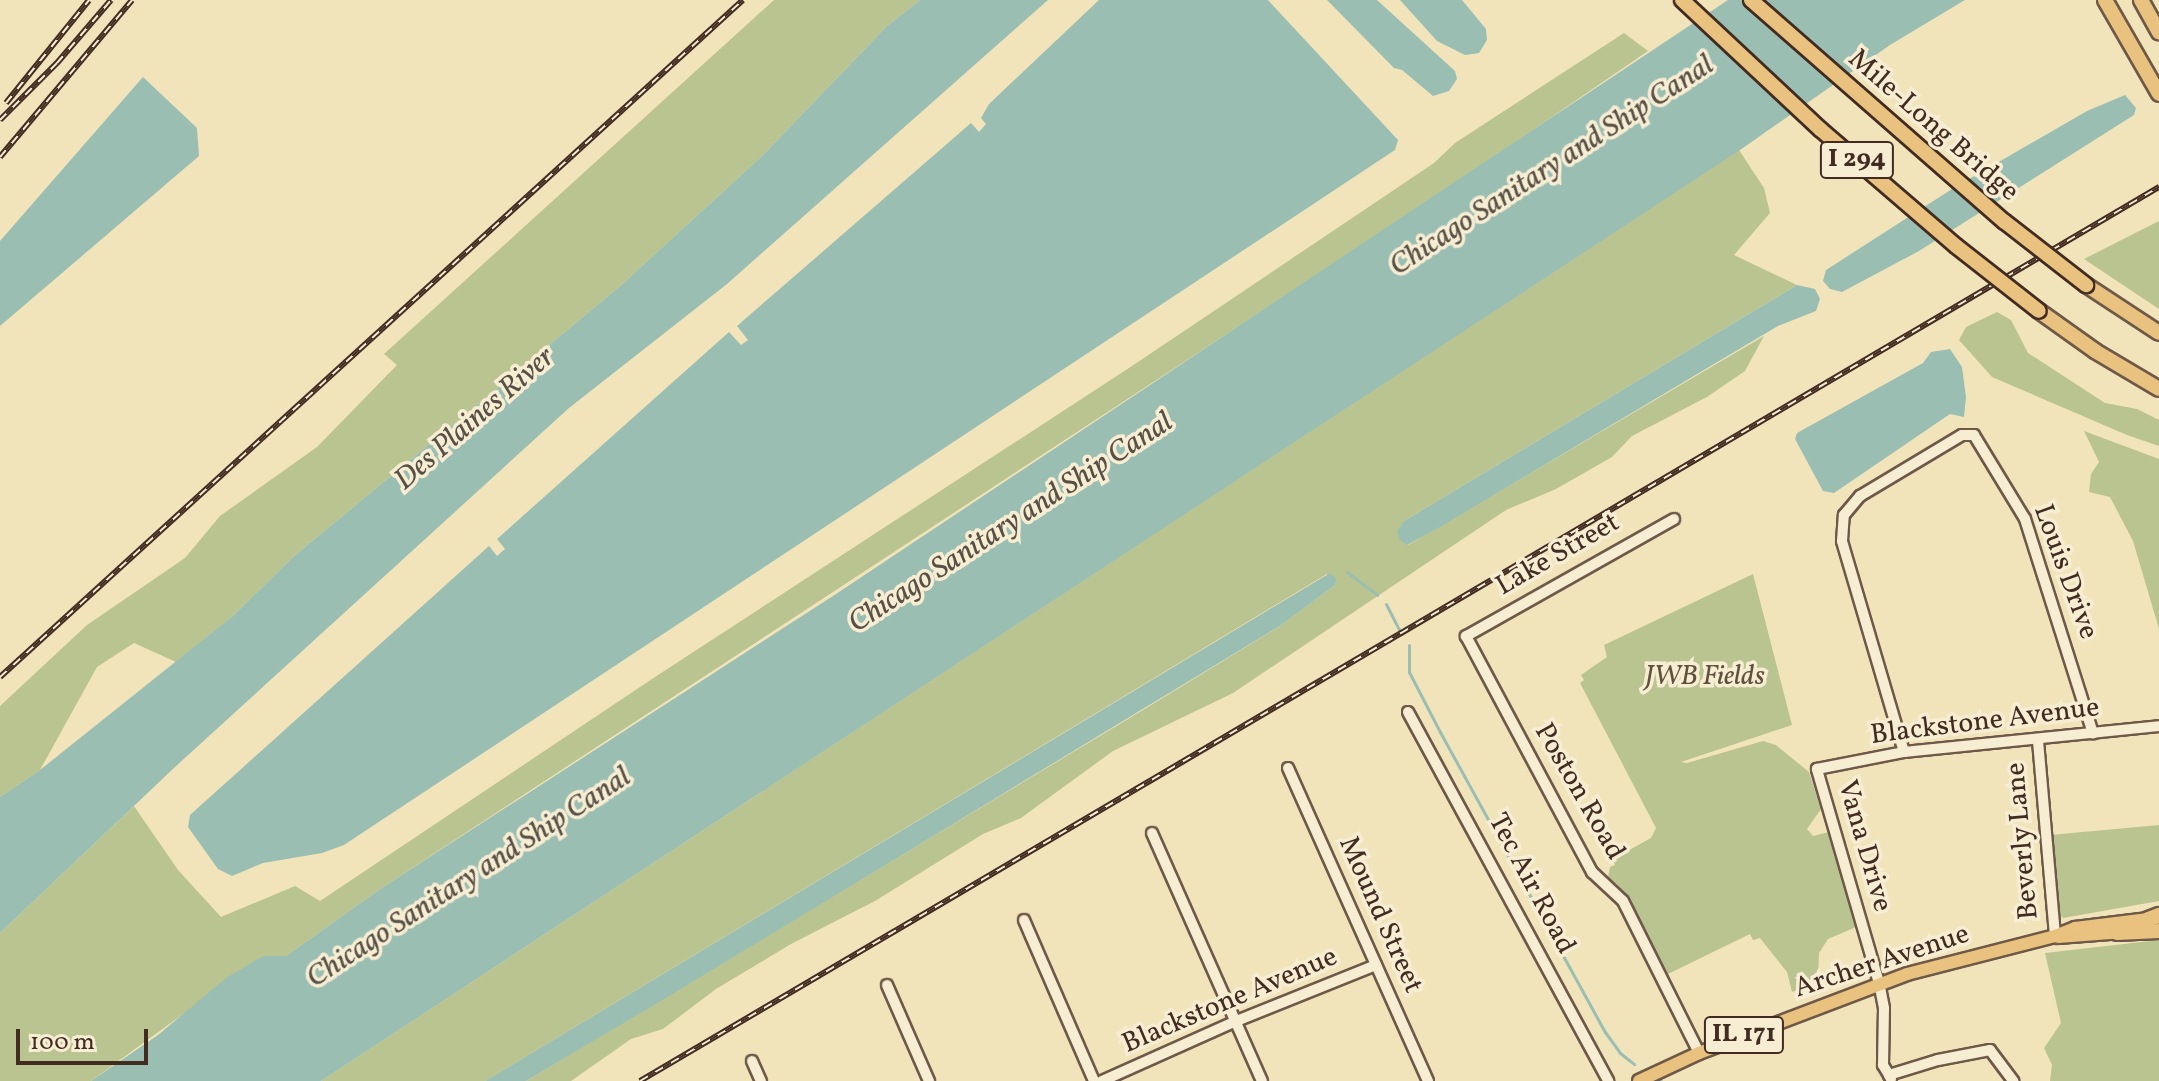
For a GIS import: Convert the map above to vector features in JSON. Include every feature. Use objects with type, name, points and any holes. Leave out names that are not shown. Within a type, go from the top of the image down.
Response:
[{"type":"highway","name":"I 294","points":[[1682,0],[1820,129],[1956,246],[2095,351],[2159,389]]},
{"type":"highway","name":"Mile-Long Bridge","points":[[1751,0],[1993,213],[2086,285],[2159,333]]},
{"type":"highway","points":[[2105,0],[2159,94]]},
{"type":"highway","points":[[2141,0],[2159,32]]},
{"type":"highway","points":[[2117,933],[2157,922]]},
{"type":"main road","name":"Archer Avenue","points":[[1639,1081],[1699,1053],[1879,983],[2075,928],[2157,922]]},
{"type":"main road","name":"Archer Avenue","points":[[2055,936],[2117,933]]},
{"type":"street","name":"Louis Drive","points":[[1904,752],[1842,541],[1844,515],[1860,496],[1962,435],[1974,435],[2025,519],[2093,734]]},
{"type":"street","name":"Lake Street","points":[[1466,636],[1674,519]]},
{"type":"street","name":"Poston Road","points":[[1466,636],[1592,872],[1623,901],[1699,1053]]},
{"type":"street","name":"Tec Air Road","points":[[1408,712],[1608,1081]]},
{"type":"street","name":"Blackstone Avenue","points":[[1817,769],[1904,752],[2038,741],[2159,726]]},
{"type":"street","name":"Beverly Lane","points":[[2038,741],[2055,936]]},
{"type":"street","name":"Mound Street","points":[[1288,768],[1428,1081]]},
{"type":"street","name":"Vana Drive","points":[[1817,769],[1879,983],[1884,1008],[1883,1065],[1890,1078]]},
{"type":"street","points":[[1152,833],[1262,1081]]},
{"type":"street","points":[[1024,920],[1094,1081]]},
{"type":"street","name":"Blackstone Avenue","points":[[1102,1081],[1234,1022],[1376,965]]},
{"type":"street","points":[[887,985],[929,1081]]},
{"type":"street","points":[[1890,1078],[1938,1060],[1990,1050],[2013,1081]]},
{"type":"street","points":[[752,1061],[761,1081]]},
{"type":"green space","points":[[774,0],[920,0],[886,27],[762,156],[618,288],[293,557],[234,615],[176,662],[134,643],[97,667],[40,770],[0,797],[0,706],[87,625],[185,558],[220,516],[317,447],[397,365],[384,354]]},
{"type":"green space","points":[[1624,33],[1648,51],[1428,202],[383,887],[286,956],[263,956],[91,1081],[0,1081],[0,933],[134,806],[178,870],[221,917],[295,886],[320,901],[655,677],[1132,366],[1434,163],[1455,143]]},
{"type":"green space","points":[[1739,150],[1764,188],[1770,213],[1734,255],[1797,285],[1404,521],[1408,545],[1764,336],[1745,371],[1707,397],[1632,436],[1612,457],[1556,489],[1506,510],[1233,693],[1113,751],[1021,818],[983,834],[875,901],[791,944],[716,989],[663,1029],[631,1039],[571,1081],[526,1081],[1280,626],[1335,585],[1327,574],[485,1081],[321,1081]]},
{"type":"green space","points":[[2159,221],[2159,309],[2084,259]]},
{"type":"green space","points":[[1997,312],[2011,320],[2028,353],[2105,403],[2137,409],[2159,420],[2159,446],[1992,377],[1959,340],[1966,327]]},
{"type":"green space","points":[[2084,431],[2159,459],[2159,629],[2133,541],[2110,497],[2089,492],[2091,474],[2099,462]]},
{"type":"green space","name":"JWB Fields","points":[[1753,574],[1792,725],[1681,762],[1687,763],[1763,741],[1776,745],[1809,772],[1821,809],[1807,829],[1813,836],[1829,832],[1856,927],[1828,939],[1819,953],[1818,982],[1792,992],[1787,972],[1760,938],[1753,940],[1750,934],[1668,974],[1618,885],[1608,877],[1610,867],[1615,865],[1611,853],[1631,849],[1651,838],[1656,828],[1580,683],[1584,680],[1581,675],[1607,657],[1604,645]]},
{"type":"green space","points":[[2159,825],[2159,901],[2063,918],[2058,913],[2050,835]]},
{"type":"green space","points":[[2159,940],[2159,1081],[2050,1081],[2052,1065],[2044,1048],[2061,1023],[2045,953]]},
{"type":"water","name":"Des Plaines River","points":[[920,0],[1048,0],[727,284],[569,408],[175,767],[0,933],[0,797],[40,770],[234,615],[293,557],[618,288],[762,156],[886,27]]},
{"type":"water","points":[[1099,0],[1268,0],[1398,140],[1395,150],[344,845],[322,853],[263,863],[232,876],[218,869],[188,827],[190,815],[489,546],[497,556],[505,549],[497,539],[729,332],[741,345],[748,340],[737,326],[971,123],[979,132],[986,124],[981,118],[989,104]]},
{"type":"water","points":[[1327,0],[1377,0],[1455,71],[1457,79],[1449,91],[1433,96],[1402,70],[1394,68]]},
{"type":"water","points":[[1400,0],[1462,0],[1486,29],[1487,40],[1479,53],[1465,55],[1437,41]]},
{"type":"water","name":"Chicago Sanitary and Ship Canal","points":[[1728,0],[1965,0],[1890,45],[1740,150],[321,1081],[91,1081],[158,1035],[226,978],[263,956],[286,956],[383,887],[836,594]]},
{"type":"water","points":[[143,77],[197,128],[199,156],[0,326],[0,241]]},
{"type":"water","points":[[2125,95],[2136,108],[2134,115],[1919,251],[1842,292],[1830,289],[1823,281],[1826,270],[1952,189],[2087,111]]},
{"type":"water","points":[[1797,285],[1815,289],[1820,299],[1816,311],[1778,326],[1440,527],[1407,545],[1400,540],[1397,531],[1404,521]]},
{"type":"water","points":[[1950,349],[1962,367],[1966,397],[1964,417],[1950,414],[1834,493],[1823,491],[1795,439],[1797,433],[1923,363],[1931,352]]},
{"type":"water","points":[[1330,573],[1336,578],[1335,585],[1280,626],[659,1002],[526,1081],[485,1081]]},
{"type":"waterway","points":[[1347,572],[1377,595]]},
{"type":"waterway","points":[[1386,604],[1399,630]]},
{"type":"waterway","points":[[1409,645],[1409,672],[1440,732],[1605,1032],[1620,1053],[1634,1064]]},
{"type":"waterway","points":[[1657,1080],[1661,1081]]},
{"type":"railway","points":[[6,103],[89,0]]},
{"type":"railway","points":[[0,120],[57,63],[111,0]]},
{"type":"railway","points":[[0,157],[132,0]]},
{"type":"railway","points":[[0,677],[743,0]]},
{"type":"railway","points":[[640,1081],[2159,187]]}]
